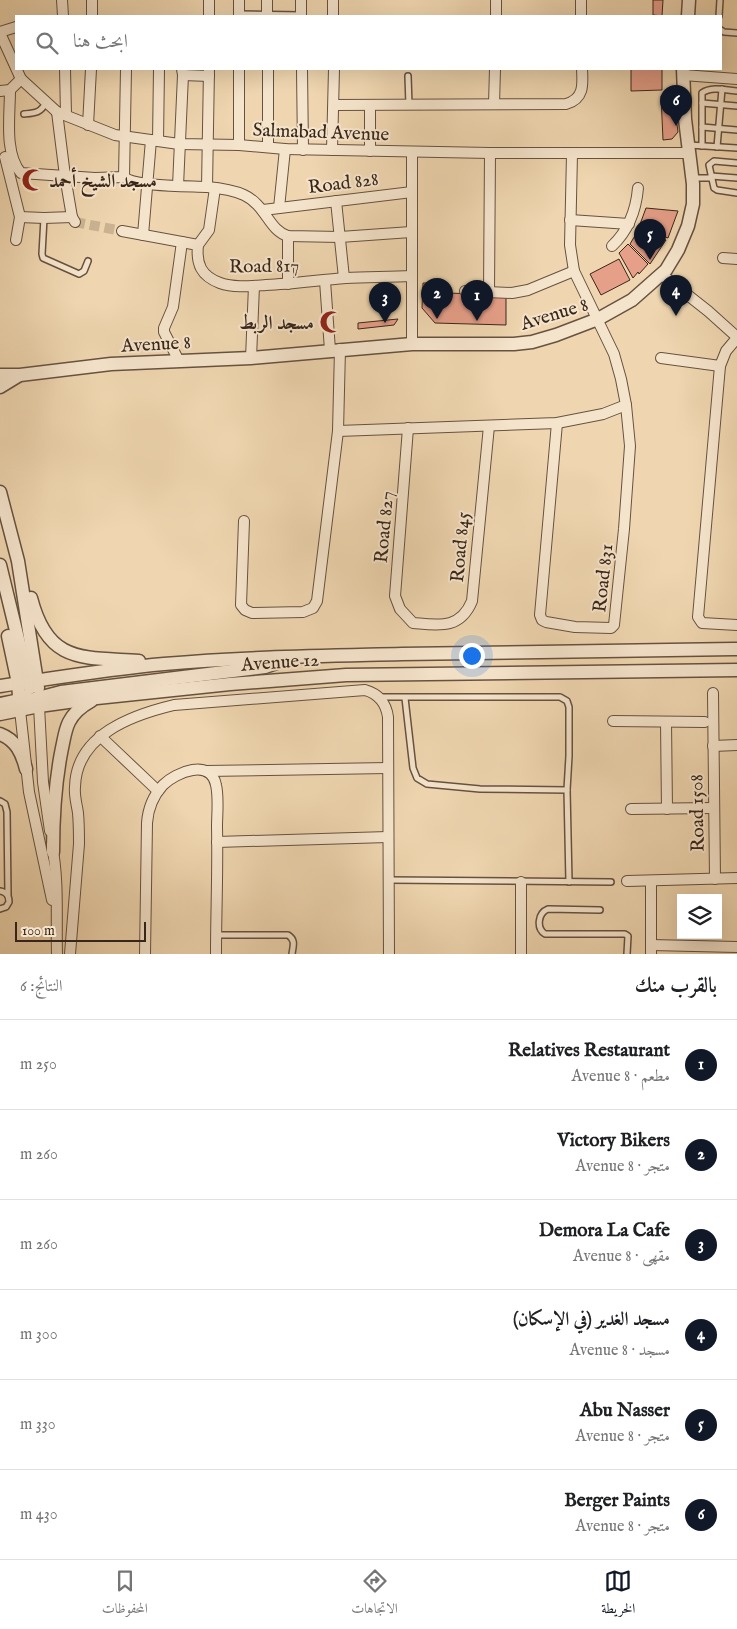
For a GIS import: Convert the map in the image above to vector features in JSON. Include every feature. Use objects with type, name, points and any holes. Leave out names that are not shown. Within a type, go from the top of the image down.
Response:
[{"type":"street","points":[[62,0],[63,15]]},
{"type":"street","points":[[92,0],[92,15]]},
{"type":"street","points":[[209,0],[209,15]]},
{"type":"street","points":[[239,0],[239,15]]},
{"type":"street","points":[[267,0],[268,15]]},
{"type":"street","points":[[301,0],[301,15]]},
{"type":"street","points":[[333,0],[333,15]]},
{"type":"street","points":[[496,0],[496,15]]},
{"type":"street","points":[[580,0],[581,15]]},
{"type":"street","points":[[688,15],[689,0]]},
{"type":"street","points":[[0,32],[15,27]]},
{"type":"street","name":"Salmabad Avenue","points":[[0,32],[15,66]]},
{"type":"street","name":"Salmabad Avenue","points":[[17,70],[21,79],[61,114],[115,135],[180,144],[239,145],[303,150],[572,154],[688,149]]},
{"type":"street","points":[[20,217],[73,220],[65,176],[61,114],[65,70]]},
{"type":"street","points":[[88,124],[91,70]]},
{"type":"street","points":[[124,177],[126,70]]},
{"type":"street","points":[[143,235],[155,141],[159,70]]},
{"type":"street","points":[[239,70],[239,145]]},
{"type":"street","points":[[268,70],[268,147]]},
{"type":"street","points":[[302,70],[303,150]]},
{"type":"street","points":[[332,150],[334,70]]},
{"type":"street","points":[[494,104],[495,70]]},
{"type":"street","points":[[334,105],[560,104],[577,99],[582,87],[582,70]]},
{"type":"street","points":[[122,231],[198,245],[209,230],[211,188],[207,145],[209,72],[182,72],[178,186]]},
{"type":"street","points":[[683,72],[737,79]]},
{"type":"street","name":"Avenue 8","points":[[0,375],[20,375],[110,364],[251,358],[412,344],[514,344],[532,342],[556,335],[598,319],[632,300],[666,270],[678,250],[688,226],[693,204],[693,178],[688,149],[683,72]]},
{"type":"street","points":[[16,240],[20,217],[6,158],[5,90],[21,79]]},
{"type":"street","points":[[370,105],[370,151]]},
{"type":"street","name":"Road 828","points":[[279,208],[285,149]]},
{"type":"street","points":[[412,152],[412,344]]},
{"type":"street","points":[[489,292],[490,153]]},
{"type":"street","name":"Road 831","points":[[557,423],[540,614],[542,620],[546,622],[575,627],[612,628],[614,625],[626,511],[630,446],[622,379],[614,354],[574,271],[570,245],[572,154]]},
{"type":"street","points":[[6,158],[22,173],[124,177],[126,180],[148,184],[211,188],[244,195],[263,210],[277,231],[288,236],[340,237],[411,232]]},
{"type":"street","points":[[612,246],[619,240],[629,224],[636,207],[638,188]]},
{"type":"street","name":"Road 828","points":[[263,210],[412,192]]},
{"type":"street","points":[[336,201],[344,278]]},
{"type":"street","points":[[570,220],[629,224]]},
{"type":"street","points":[[288,236],[288,284]]},
{"type":"street","points":[[179,361],[164,332],[164,328],[173,306],[182,242]]},
{"type":"street","name":"Road 817","points":[[198,245],[196,255],[198,264],[203,272],[211,279],[230,286],[288,284],[344,278],[411,276]]},
{"type":"street","points":[[723,258],[737,259]]},
{"type":"street","points":[[465,291],[512,293],[528,290],[574,271]]},
{"type":"street","points":[[661,274],[708,311],[737,337],[726,351],[720,366],[698,617],[702,623],[737,625]]},
{"type":"street","points":[[244,521],[241,605],[245,610],[252,613],[303,612],[313,608],[317,601],[338,431],[335,350],[325,281]]},
{"type":"street","points":[[251,358],[254,286]]},
{"type":"street","points":[[661,358],[720,366]]},
{"type":"street","name":"Avenue 8","points":[[0,387],[20,375]]},
{"type":"street","points":[[338,431],[557,423],[603,414],[626,404]]},
{"type":"street","name":"Road 845","points":[[413,623],[450,624],[466,612],[472,601],[489,426]]},
{"type":"street","name":"Road 827","points":[[408,428],[395,589],[400,609],[413,623]]},
{"type":"street","points":[[0,492],[18,561],[30,694],[57,883],[57,954]]},
{"type":"street","points":[[18,561],[24,571],[34,610],[41,628],[53,644],[72,654],[92,658],[164,664]]},
{"type":"street","points":[[0,565],[30,694],[26,768]]},
{"type":"street","points":[[0,597],[30,694]]},
{"type":"street","name":"Avenue 12","points":[[0,714],[30,694],[164,664],[298,656],[737,649]]},
{"type":"street","points":[[0,704],[30,694],[61,692],[265,667],[298,656]]},
{"type":"street","name":"Avenue 12","points":[[0,686],[30,694],[97,698],[230,684],[346,675],[737,670]]},
{"type":"street","points":[[70,954],[79,844],[75,786],[82,758],[100,736],[135,716],[154,709],[174,705],[365,690],[373,692],[380,697],[387,709],[388,717],[389,954]]},
{"type":"street","name":"Road 1508","points":[[713,693],[715,879]]},
{"type":"street","points":[[53,852],[56,782],[67,728],[79,709],[97,698]]},
{"type":"street","points":[[612,722],[706,722]]},
{"type":"street","points":[[666,722],[667,809]]},
{"type":"street","points":[[0,734],[18,747],[23,758],[56,918]]},
{"type":"street","points":[[100,736],[158,791]]},
{"type":"street","points":[[713,746],[737,745]]},
{"type":"street","points":[[145,954],[147,823],[150,806],[158,791],[170,778],[195,769],[206,772],[388,768]]},
{"type":"street","points":[[206,772],[216,785],[218,842],[216,954]]},
{"type":"street","points":[[631,809],[713,808]]},
{"type":"street","points":[[218,842],[388,837]]},
{"type":"street","points":[[627,881],[650,882],[737,878]]},
{"type":"street","points":[[521,882],[521,954]]},
{"type":"street","points":[[650,882],[651,950],[737,947]]},
{"type":"lane","points":[[719,15],[720,0]]},
{"type":"lane","points":[[722,31],[737,33]]},
{"type":"lane","points":[[408,76],[409,104]]},
{"type":"lane","points":[[702,146],[701,96],[703,91],[710,89],[737,91]]},
{"type":"lane","points":[[717,147],[722,89]]},
{"type":"lane","points":[[24,114],[38,113],[43,109],[46,102]]},
{"type":"lane","points":[[702,103],[737,106]]},
{"type":"lane","points":[[702,127],[737,130]]},
{"type":"lane","points":[[688,149],[702,146],[737,148]]},
{"type":"lane","points":[[737,163],[711,162],[709,165],[714,188],[737,193]]},
{"type":"lane","points":[[693,178],[737,178]]},
{"type":"lane","points":[[44,218],[42,257],[45,260],[79,274],[84,271],[88,261]]},
{"type":"lane","points":[[380,697],[560,697],[567,701],[569,707],[569,756],[566,790],[569,882]]},
{"type":"lane","points":[[405,698],[413,768],[416,778],[427,784],[480,790],[566,790]]},
{"type":"lane","points":[[0,801],[5,804],[7,812],[9,898],[8,905],[0,909]]},
{"type":"lane","points":[[389,880],[611,882]]},
{"type":"lane","points":[[0,891],[8,895]]},
{"type":"lane","points":[[600,910],[548,909],[541,913],[540,929],[545,934],[625,934],[628,936],[627,954]]},
{"type":"lane","points":[[216,935],[288,935],[294,943],[292,954]]},
{"type":"building","points":[[653,0],[663,0],[662,15],[653,15]]},
{"type":"building","points":[[631,70],[662,70],[662,90],[631,91]]},
{"type":"building","points":[[673,95],[678,132],[672,139],[663,140],[661,96]]},
{"type":"building","points":[[646,208],[678,211],[668,238],[639,227]]},
{"type":"building","points":[[639,229],[666,240],[650,264],[630,244]]},
{"type":"building","points":[[628,244],[648,264],[633,278],[619,253]]},
{"type":"building","points":[[619,259],[630,280],[601,295],[590,274]]},
{"type":"building","points":[[423,283],[448,283],[447,293],[506,295],[506,325],[435,323],[422,308]]},
{"type":"building","points":[[398,319],[394,325],[358,329],[358,323]]},
{"type":"tunnel","points":[[75,222],[122,231]]},
{"type":"place","name":"Berger Paints","points":[[676,126]]},
{"type":"place","name":"مسجد الشيخ أحمد","points":[[33,180]]},
{"type":"place","name":"Abu Nasser","points":[[650,260]]},
{"type":"place","name":"مسجد الغدير (في الإسكان)","points":[[676,316]]},
{"type":"place","name":"Victory Bikers","points":[[437,319]]},
{"type":"place","name":"Relatives Restaurant","points":[[477,321]]},
{"type":"place","name":"مسجد الربط","points":[[331,322]]},
{"type":"place","name":"Demora La Cafe","points":[[385,323]]}]
